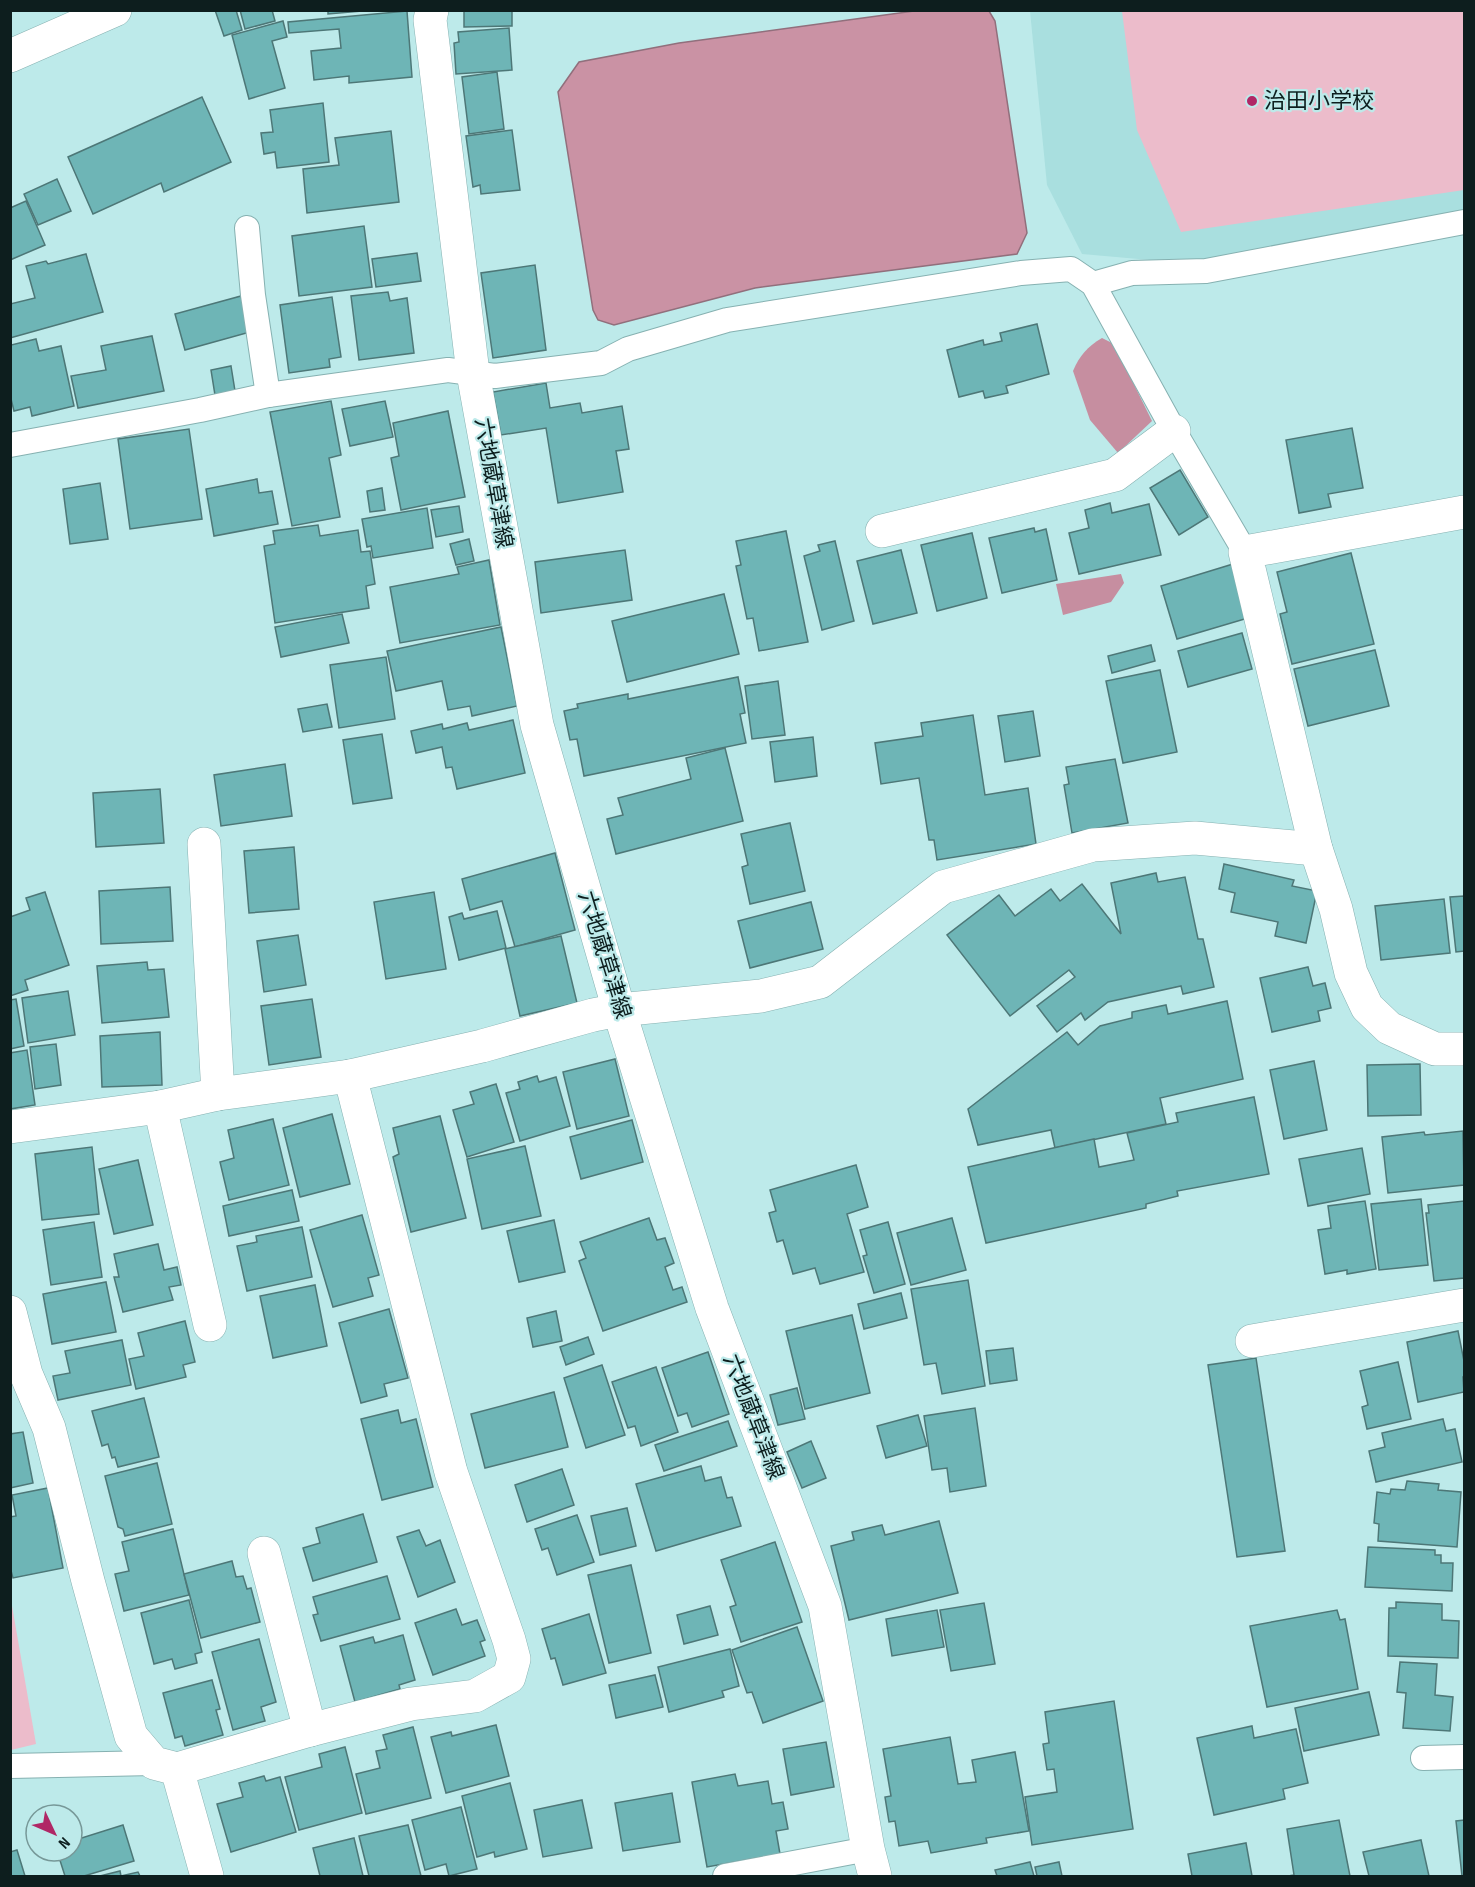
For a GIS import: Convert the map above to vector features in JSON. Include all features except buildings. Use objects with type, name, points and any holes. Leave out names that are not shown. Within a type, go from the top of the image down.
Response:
[{"type":"street","points":[[10,56],[115,10]]},
{"type":"street","name":"六地蔵草津線","points":[[432,10],[430,20],[473,373],[537,725],[619,1010],[712,1308],[825,1606],[871,1863]]},
{"type":"street","points":[[882,531],[1115,475],[1174,431]]},
{"type":"street","points":[[1464,512],[1245,552],[1316,849],[1336,909],[1352,973],[1367,1007],[1389,1028],[1435,1049],[1464,1049]]},
{"type":"street","points":[[10,1127],[160,1107],[218,1094],[350,1076],[482,1046],[593,1015],[619,1010],[761,996],[820,982],[943,887],[1093,845],[1195,838],[1316,849]]},
{"type":"street","points":[[204,844],[218,1094]]},
{"type":"street","points":[[165,1766],[411,1704],[475,1696],[509,1677],[514,1659],[451,1472],[350,1076]]},
{"type":"street","points":[[160,1107],[210,1325]]},
{"type":"street","points":[[1252,1341],[1464,1305]]},
{"type":"street","points":[[10,1312],[26,1374],[49,1428],[88,1581],[132,1736],[165,1766],[207,1876]]},
{"type":"street","points":[[264,1553],[310,1730]]},
{"type":"lane","points":[[1092,284],[1132,273],[1206,271],[1464,222]]},
{"type":"lane","points":[[247,228],[253,295],[268,395]]},
{"type":"lane","points":[[10,445],[268,395],[447,370],[495,376],[601,363],[628,349],[727,320],[1022,273],[1071,269],[1092,284],[1245,552]]},
{"type":"lane","points":[[1423,1758],[1464,1757]]},
{"type":"lane","points":[[10,1766],[165,1766]]},
{"type":"lane","points":[[725,1876],[871,1863]]},
{"type":"shaded area","points":[[914,11],[989,11],[995,21],[1027,233],[1017,254],[755,288],[614,325],[598,320],[593,310],[558,92],[579,62],[679,43]]},
{"type":"shaded area","name":"治田小学校","points":[[1030,11],[1464,11],[1464,212],[1195,264],[1082,254],[1047,185]]},
{"type":"shaded area","name":"治田小学校","points":[[1122,11],[1464,11],[1464,190],[1181,232],[1137,130]]},
{"type":"shaded area","points":[[1102,338],[1114,344],[1152,421],[1118,453],[1090,420],[1073,371],[1085,352]]},
{"type":"shaded area","points":[[1121,574],[1124,583],[1111,602],[1063,615],[1056,584]]},
{"type":"shaded area","points":[[11,1600],[36,1744],[10,1750]]},
{"type":"place","name":"治田小学校","points":[[1252,101]]}]
